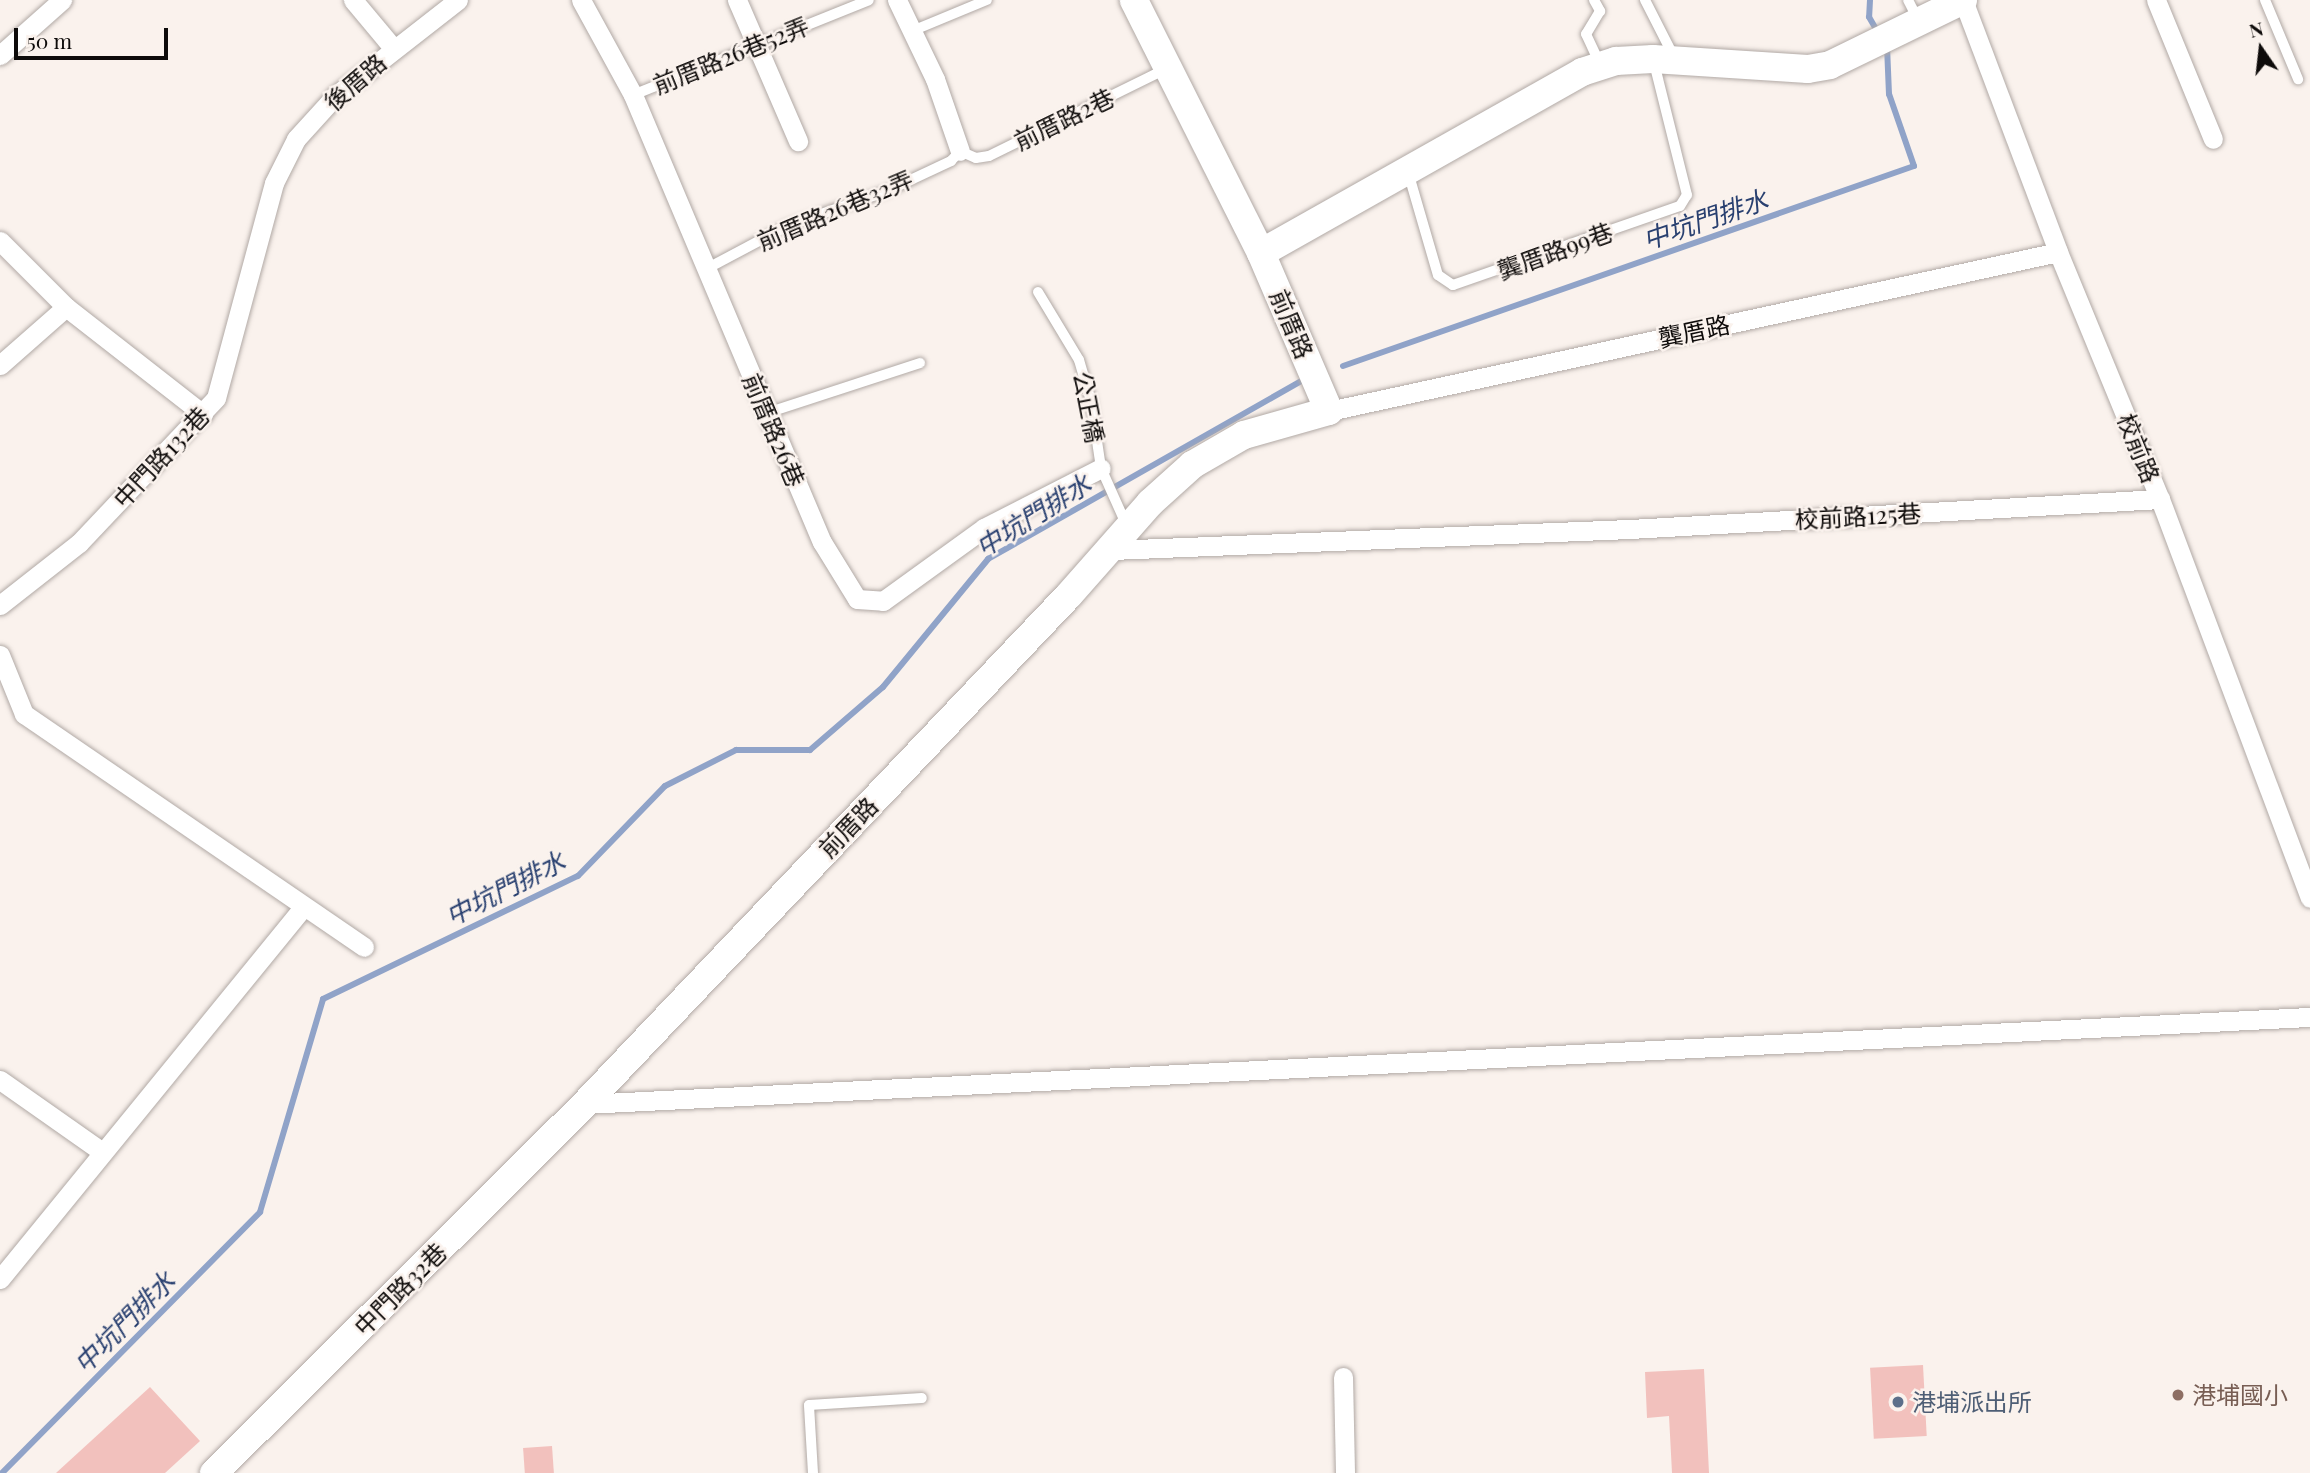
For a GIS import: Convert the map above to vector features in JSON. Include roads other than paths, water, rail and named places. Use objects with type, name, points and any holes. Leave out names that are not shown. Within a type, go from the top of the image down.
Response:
[{"type":"street","points":[[0,55],[62,0]]},
{"type":"street","points":[[353,0],[394,49]]},
{"type":"street","name":"後厝路","points":[[274,183],[296,139],[335,96],[458,0]]},
{"type":"street","name":"前厝路26巷","points":[[581,0],[633,95],[822,542],[857,599],[869,604],[883,601],[984,528],[1104,474]]},
{"type":"street","points":[[737,0],[798,141]]},
{"type":"street","points":[[897,0],[935,79],[960,151]]},
{"type":"street","name":"前厝路","points":[[585,1104],[1129,528],[1192,465],[1244,435],[1329,411],[1261,253],[1134,0]]},
{"type":"street","points":[[1261,253],[1601,66],[1664,60],[1808,69],[1830,65],[1879,41],[1913,11],[1963,0]]},
{"type":"street","name":"校前路","points":[[1963,0],[2058,252],[2160,499],[2310,898]]},
{"type":"street","points":[[2156,0],[2213,139]]},
{"type":"street","name":"中門路132巷","points":[[0,605],[79,543],[216,398],[274,183]]},
{"type":"street","points":[[0,241],[66,307],[203,414]]},
{"type":"street","name":"龔厝路","points":[[1329,411],[2058,252]]},
{"type":"street","points":[[0,365],[66,307]]},
{"type":"street","name":"校前路125巷","points":[[1111,550],[1556,532],[2160,499]]},
{"type":"street","points":[[0,655],[24,714],[365,947]]},
{"type":"street","points":[[0,1279],[101,1151],[303,906]]},
{"type":"street","points":[[585,1104],[2310,1017]]},
{"type":"street","points":[[0,1080],[101,1151]]},
{"type":"street","name":"中門路32巷","points":[[214,1473],[585,1104]]},
{"type":"street","points":[[1343,1377],[1345,1473]]},
{"type":"lane","name":"前厝路26巷52弄","points":[[633,95],[869,0]]},
{"type":"lane","points":[[912,31],[987,0]]},
{"type":"lane","points":[[1594,0],[1600,11]]},
{"type":"lane","points":[[1601,66],[1586,34],[1608,0]]},
{"type":"lane","points":[[1645,0],[1664,60]]},
{"type":"lane","points":[[2265,0],[2298,79]]},
{"type":"lane","name":"龔厝路99巷","points":[[1408,171],[1443,281],[1461,285],[1686,202],[1664,60]]},
{"type":"lane","name":"前厝路2巷","points":[[960,151],[976,158],[989,156],[1167,68]]},
{"type":"lane","name":"前厝路26巷32弄","points":[[708,268],[787,226],[887,191],[951,161],[960,151]]},
{"type":"lane","name":"公正橋","points":[[1038,292],[1079,360],[1091,401],[1104,474],[1129,528]]},
{"type":"lane","points":[[766,413],[920,363]]},
{"type":"lane","points":[[813,1473],[809,1405],[922,1398]]},
{"type":"waterway","name":"中坑門排水","points":[[1870,0],[1869,17],[1879,34]]},
{"type":"waterway","name":"中坑門排水","points":[[1343,366],[1914,166],[1889,94],[1887,46]]},
{"type":"waterway","name":"中坑門排水","points":[[2,1473],[260,1212],[323,999],[578,876],[665,786],[736,750],[810,750],[883,687],[988,559],[1301,381]]},
{"type":"place","name":"港埔國小","points":[[2178,1395]]},
{"type":"place","name":"港埔派出所","points":[[1898,1402]]}]
